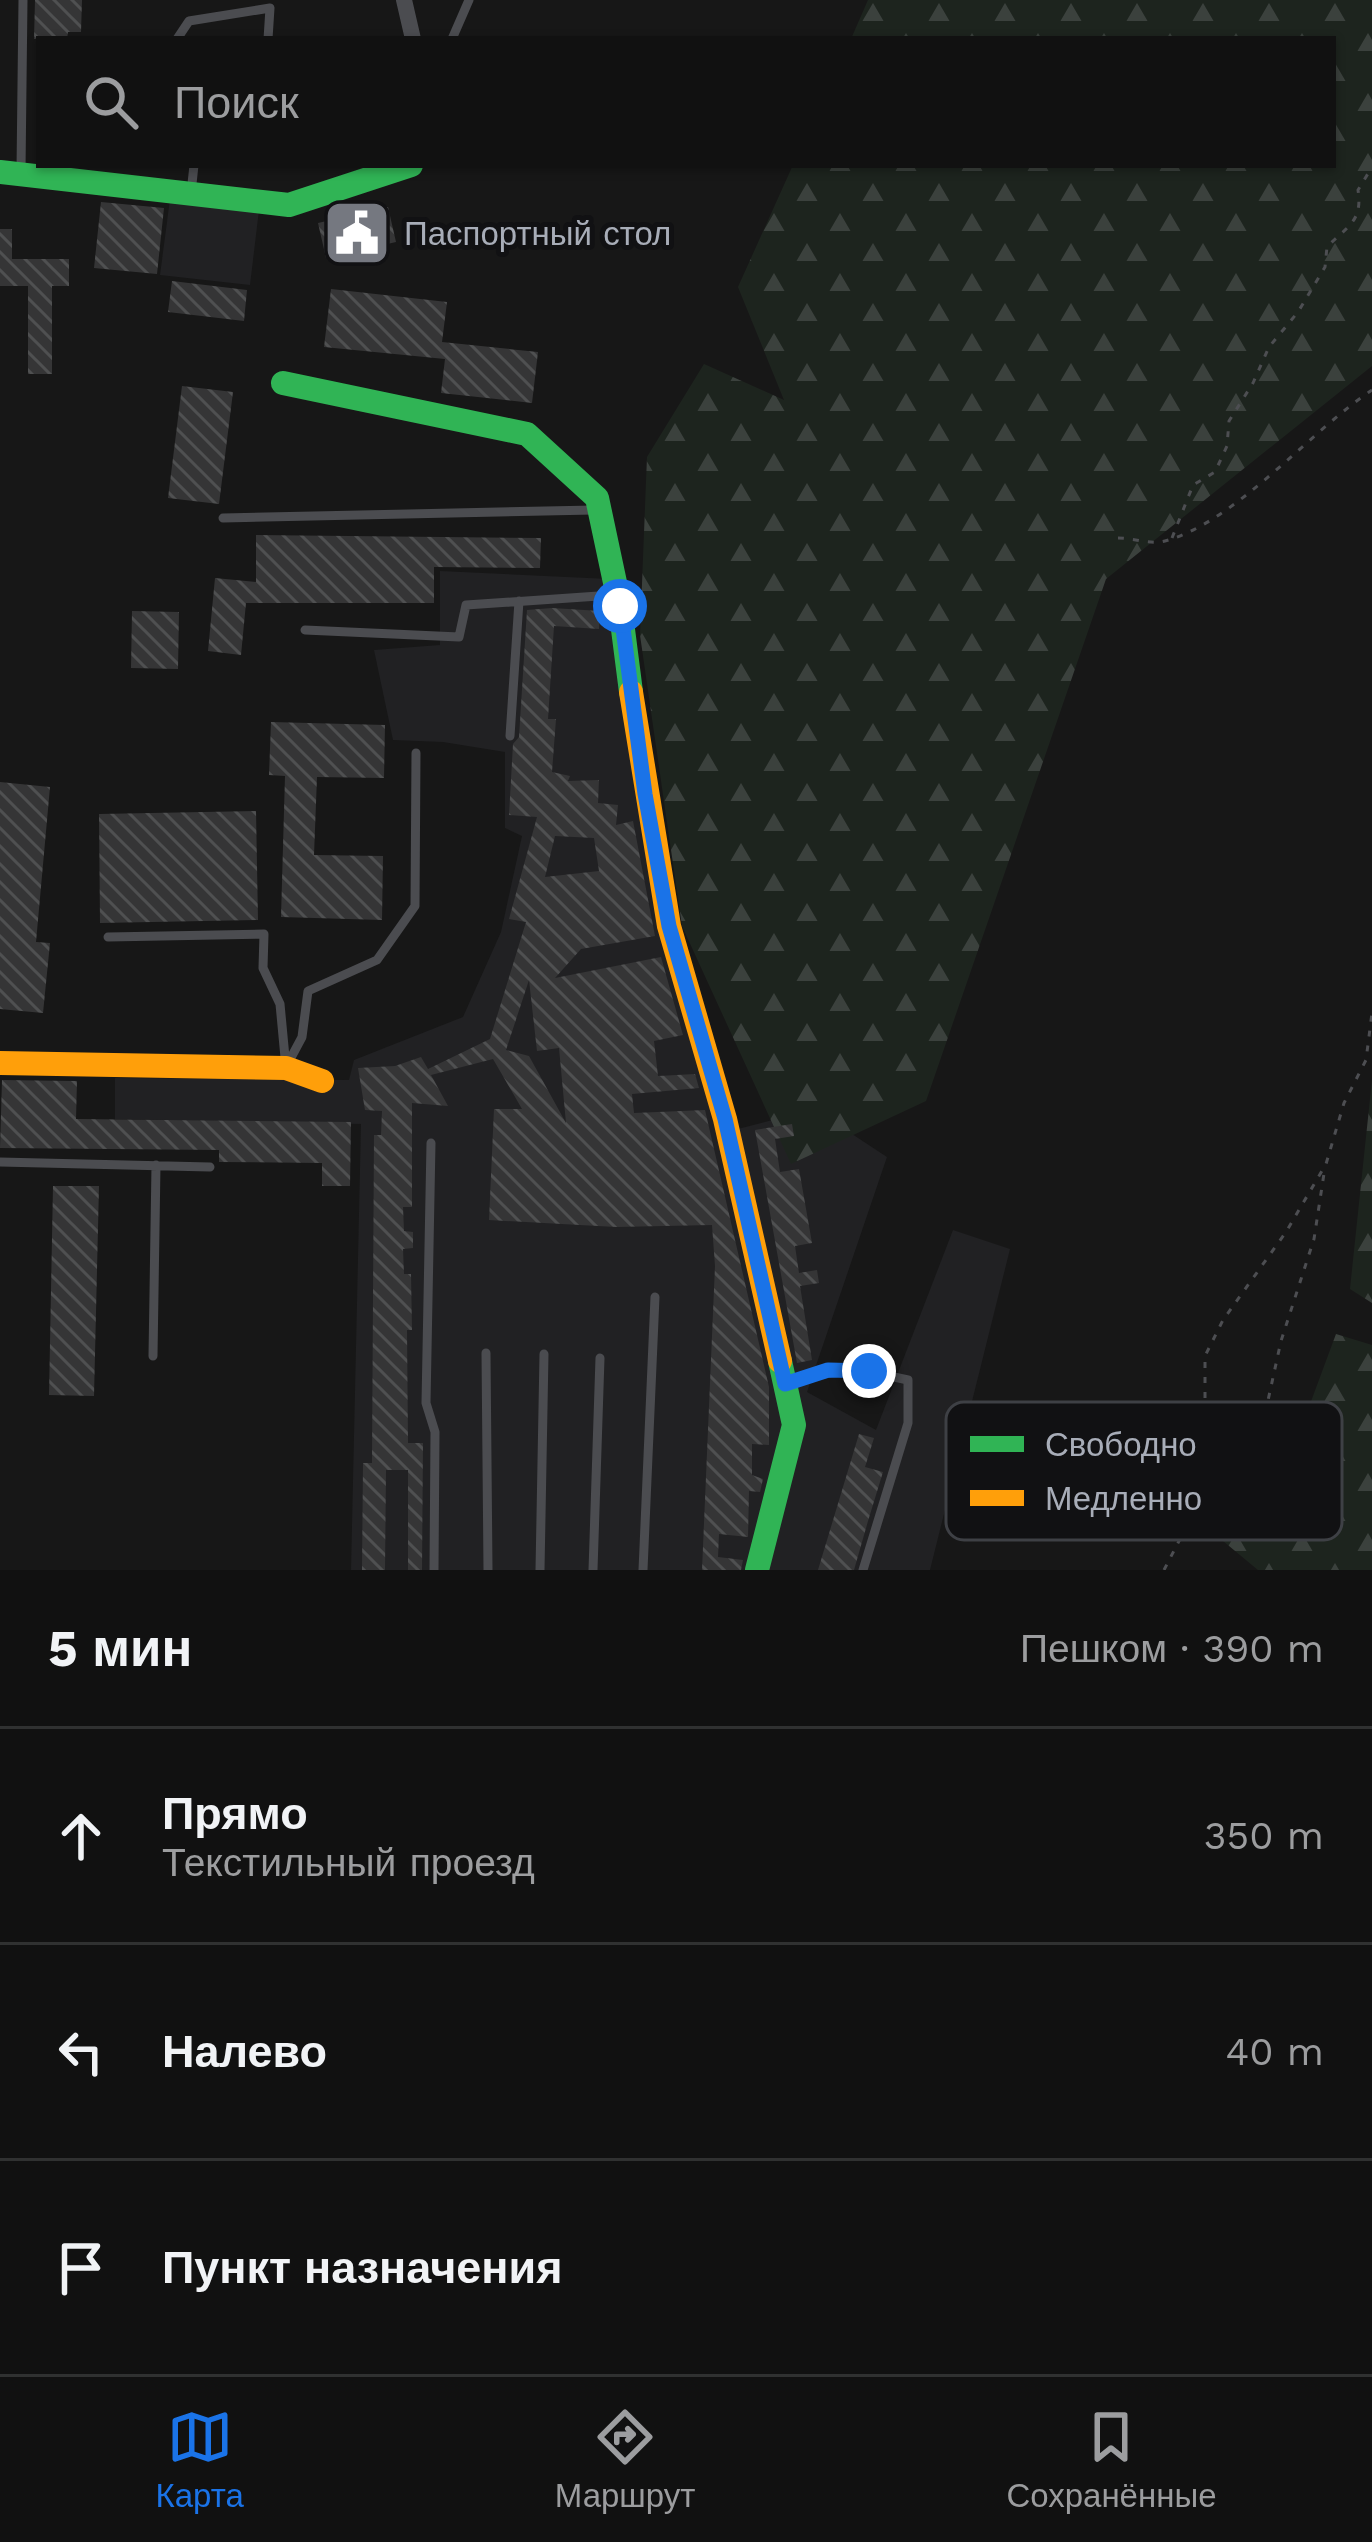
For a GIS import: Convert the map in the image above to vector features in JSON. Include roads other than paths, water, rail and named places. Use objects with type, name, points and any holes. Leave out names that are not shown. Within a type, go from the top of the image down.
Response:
[{"type":"street","points":[[404,0],[412,36]]},
{"type":"street","points":[[10,174],[289,205],[402,168]]},
{"type":"street","points":[[283,382],[527,434],[597,498],[618,595],[645,794],[669,926],[725,1119],[794,1426],[757,1570]]},
{"type":"street","points":[[0,1064],[286,1068],[322,1081]]},
{"type":"lane","points":[[10,174],[23,0]]},
{"type":"lane","points":[[453,36],[469,0]]},
{"type":"lane","points":[[179,36],[189,21],[270,8],[268,36]]},
{"type":"lane","points":[[190,193],[194,168]]},
{"type":"lane","points":[[223,518],[599,510]]},
{"type":"lane","points":[[305,630],[458,638],[466,605],[618,595]]},
{"type":"lane","points":[[510,736],[519,601]]},
{"type":"lane","points":[[286,1068],[302,1037],[308,991],[377,959],[415,906],[416,753]]},
{"type":"lane","points":[[108,938],[264,934],[263,968],[280,1004],[286,1068]]},
{"type":"lane","points":[[431,1143],[426,1403],[435,1432],[434,1570]]},
{"type":"lane","points":[[0,1162],[210,1167]]},
{"type":"lane","points":[[154,1356],[156,1166]]},
{"type":"lane","points":[[643,1570],[655,1297]]},
{"type":"lane","points":[[485,1353],[488,1570]]},
{"type":"lane","points":[[540,1570],[544,1354]]},
{"type":"lane","points":[[593,1570],[600,1358]]},
{"type":"lane","points":[[785,1384],[828,1370],[869,1371],[908,1380],[908,1423],[863,1570]]},
{"type":"place","name":"Паспортный стол","points":[[357,233]]}]
